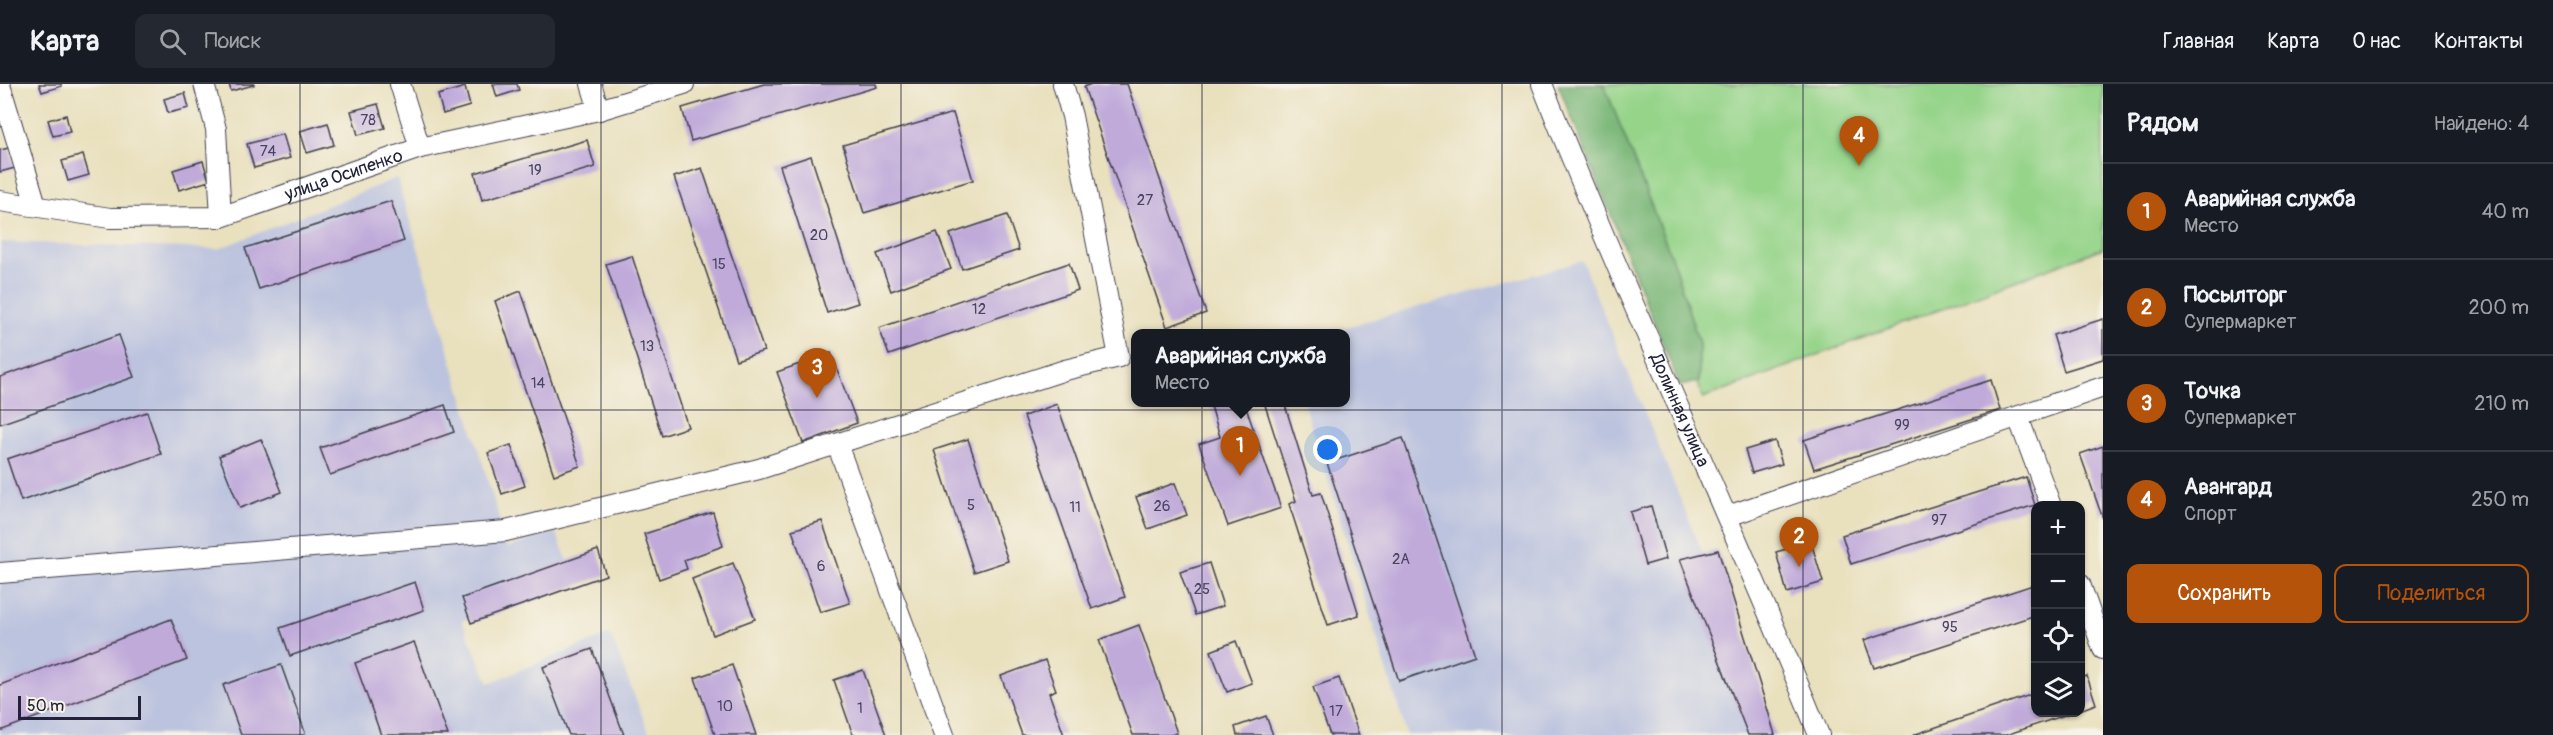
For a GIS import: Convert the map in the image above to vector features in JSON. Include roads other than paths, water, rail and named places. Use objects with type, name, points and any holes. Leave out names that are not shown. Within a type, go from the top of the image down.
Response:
[{"type":"street","points":[[204,84],[216,129],[221,217]]},
{"type":"street","points":[[400,84],[420,148]]},
{"type":"street","points":[[591,84],[599,110]]},
{"type":"street","name":"улица Осипенко","points":[[0,201],[110,218],[221,217],[420,148],[599,110],[684,84]]},
{"type":"street","points":[[0,573],[506,531],[759,469],[1065,370],[1119,357],[1086,183],[1063,84]]},
{"type":"street","name":"Долинная улица","points":[[1542,84],[1589,204],[1728,516],[1819,735]]},
{"type":"street","points":[[0,85],[36,205]]},
{"type":"street","points":[[1728,516],[2103,387]]},
{"type":"street","points":[[2018,417],[2048,501]]},
{"type":"street","points":[[837,444],[945,735]]},
{"type":"street","points":[[2085,598],[2103,649]]},
{"type":"place","name":"Авангард","points":[[1859,166]]},
{"type":"place","name":"Точка","points":[[817,398]]},
{"type":"place","name":"Аварийная служба","points":[[1240,476]]},
{"type":"place","name":"Посылторг","points":[[1799,567]]}]
